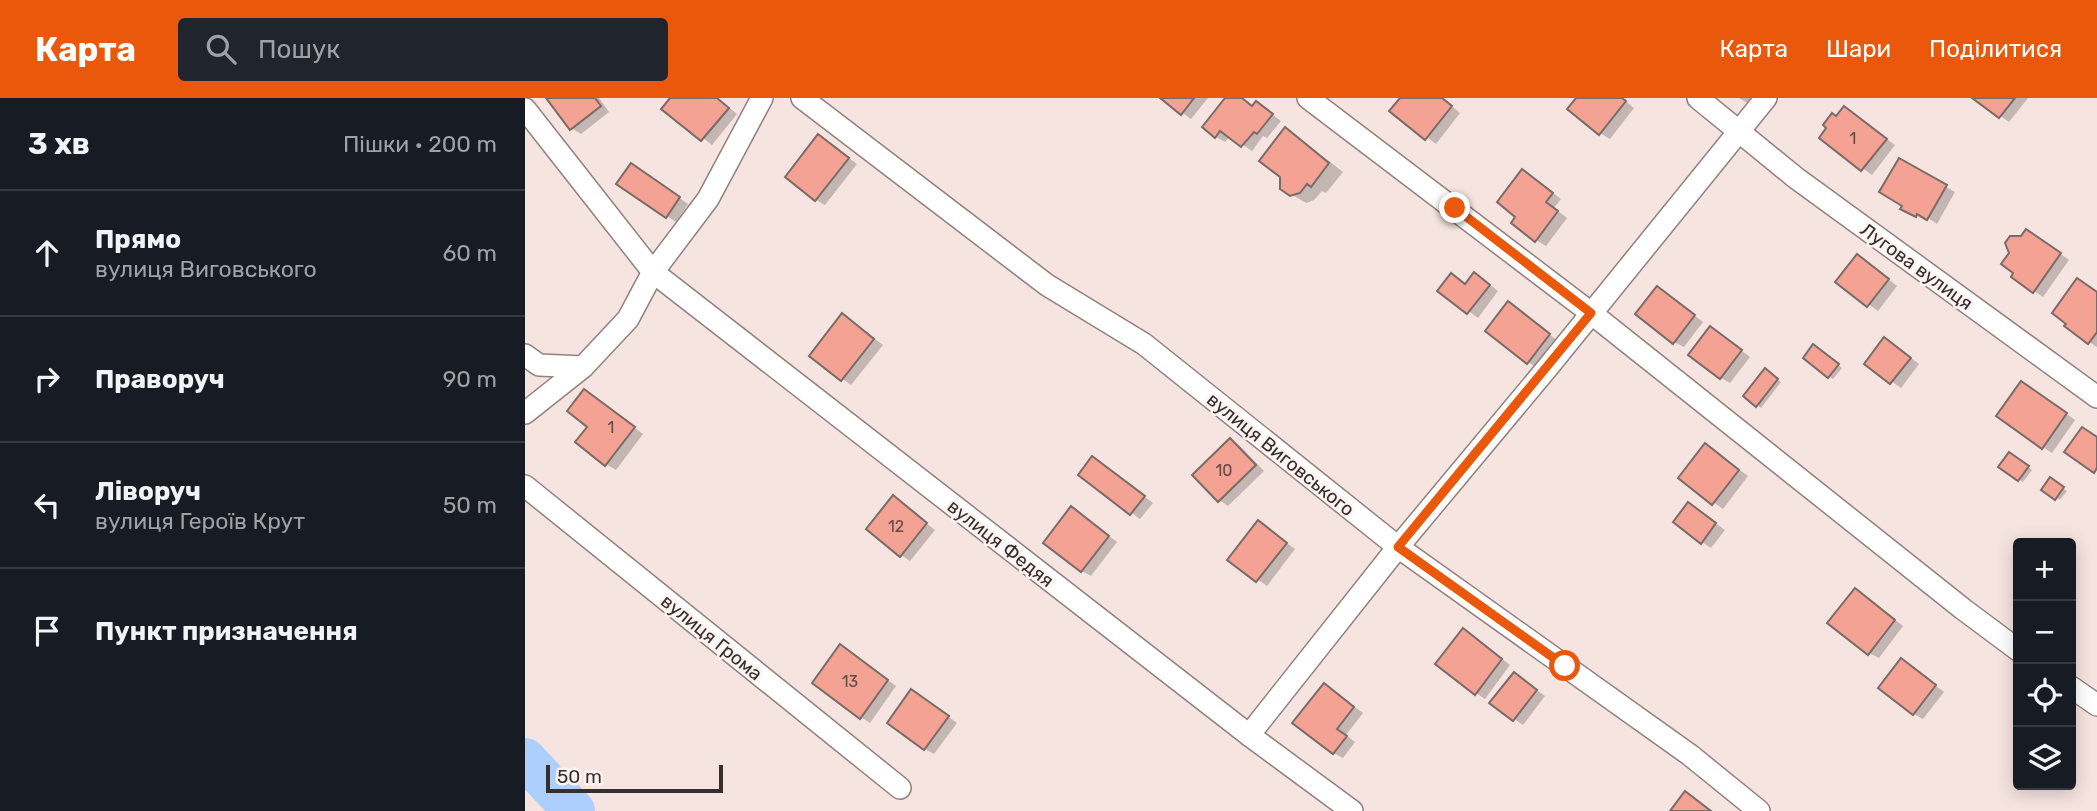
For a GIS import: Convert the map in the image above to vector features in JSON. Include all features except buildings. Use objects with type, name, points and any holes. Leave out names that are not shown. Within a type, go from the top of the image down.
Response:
[{"type":"street","points":[[525,413],[583,367],[628,319],[653,272],[708,199],[762,98]]},
{"type":"street","name":"вулиця Виговського","points":[[802,98],[1047,285],[1144,344],[1398,547],[1690,755],[1759,811]]},
{"type":"street","points":[[1308,98],[1591,313],[2013,646]]},
{"type":"street","name":"Лугова вулиця","points":[[1698,98],[1796,178],[2097,397]]},
{"type":"street","points":[[1249,736],[1398,547],[1766,98]]},
{"type":"street","name":"вулиця Федяя","points":[[525,109],[653,272],[1249,736],[1352,811]]},
{"type":"street","points":[[525,355],[540,365],[583,367]]},
{"type":"street","name":"вулиця Грома","points":[[525,486],[900,788]]},
{"type":"street","points":[[2076,690],[2097,705]]},
{"type":"waterway","points":[[525,759],[574,811]]},
{"type":"route","points":[[1455,208],[1591,313],[1398,547],[1565,666]]}]
